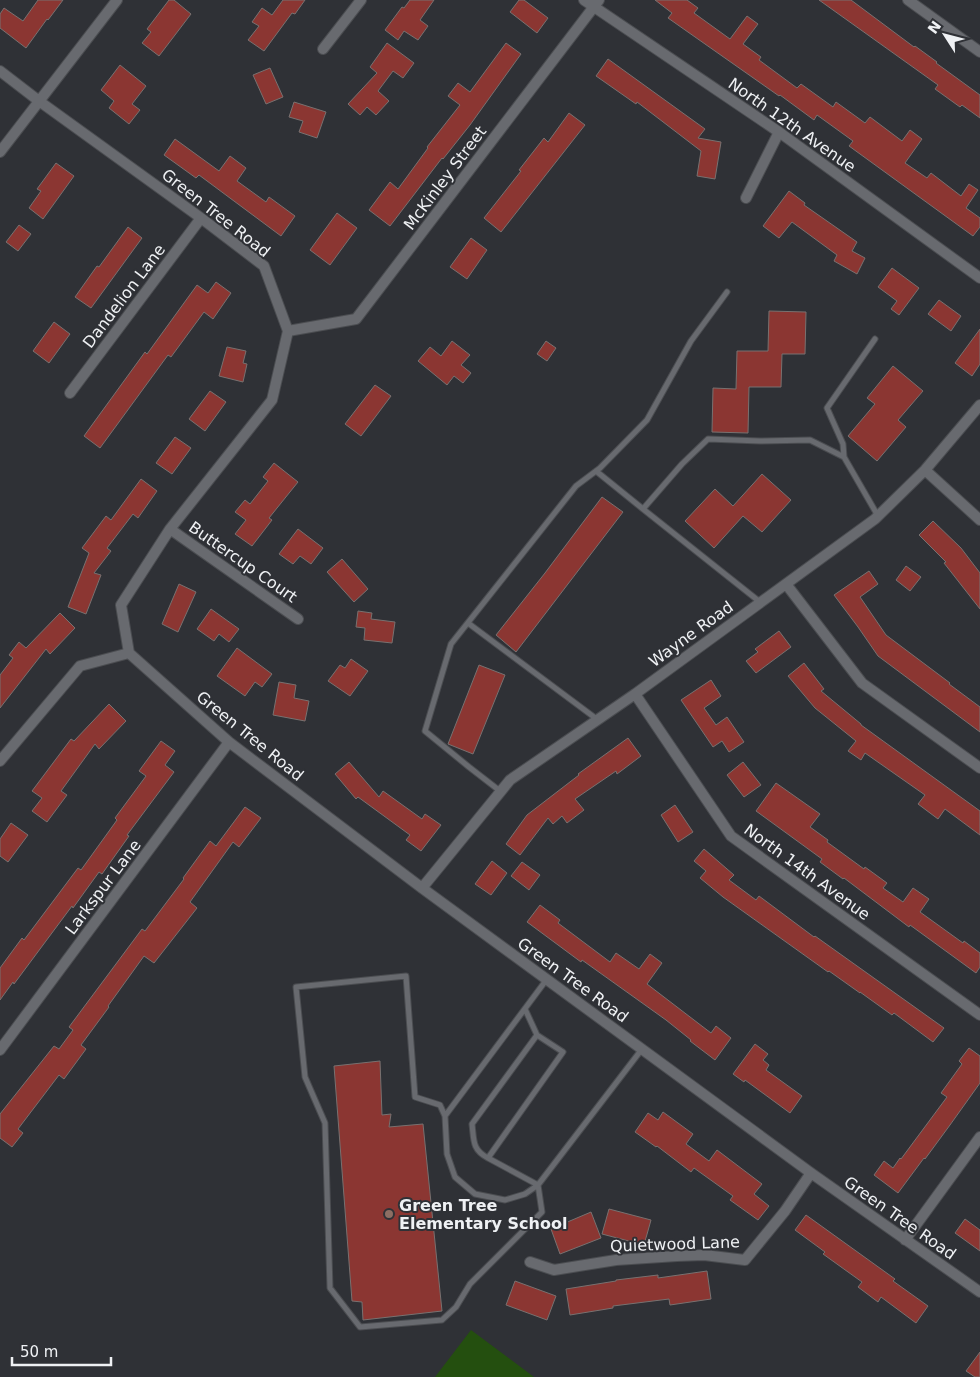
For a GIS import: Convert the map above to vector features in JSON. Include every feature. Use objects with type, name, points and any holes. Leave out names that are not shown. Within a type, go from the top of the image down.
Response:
[{"type":"street","points":[[0,152],[117,0]]},
{"type":"street","points":[[322,49],[361,0]]},
{"type":"street","name":"North 12th Avenue","points":[[584,0],[597,4],[779,132],[980,278]]},
{"type":"street","points":[[908,0],[980,52]]},
{"type":"street","name":"McKinley Street","points":[[288,331],[356,319],[597,4]]},
{"type":"street","name":"Green Tree Road","points":[[0,71],[264,266],[288,331]]},
{"type":"street","points":[[746,198],[779,132]]},
{"type":"street","name":"Dandelion Lane","points":[[70,393],[201,218]]},
{"type":"street","points":[[0,761],[80,666],[129,653],[121,605],[170,529],[272,400],[288,331]]},
{"type":"street","name":"Wayne Road","points":[[422,888],[510,780],[635,694],[878,516],[925,470],[980,405]]},
{"type":"street","points":[[925,470],[980,520]]},
{"type":"street","name":"Buttercup Court","points":[[170,529],[298,619]]},
{"type":"street","points":[[786,584],[862,683],[980,768]]},
{"type":"street","name":"Green Tree Road","points":[[129,653],[229,742],[422,888],[811,1173],[980,1292]]},
{"type":"street","name":"North 14th Avenue","points":[[635,694],[732,836],[980,1015]]},
{"type":"street","name":"Larkspur Lane","points":[[0,1050],[229,742]]},
{"type":"street","points":[[905,1240],[980,1137]]},
{"type":"street","name":"Quietwood Lane","points":[[530,1262],[554,1270],[616,1260],[704,1255],[745,1260],[811,1173]]},
{"type":"lane","points":[[500,791],[425,731],[451,644],[576,486],[596,471],[646,420],[691,341],[727,292]]},
{"type":"lane","points":[[874,339],[827,408],[843,444],[844,456],[878,516]]},
{"type":"lane","points":[[643,509],[682,464],[708,439],[760,442],[810,440],[844,456]]},
{"type":"lane","points":[[596,471],[761,602]]},
{"type":"lane","points":[[468,623],[598,720]]},
{"type":"lane","points":[[538,1185],[542,1212],[470,1284],[456,1307],[442,1320],[360,1327],[330,1288],[325,1123],[305,1077],[296,987],[406,976],[415,1097],[440,1105],[445,1116],[447,1154],[455,1178],[475,1194],[505,1200],[525,1194],[538,1185],[642,1049]]},
{"type":"lane","points":[[445,1116],[546,979]]},
{"type":"lane","points":[[488,1158],[563,1052],[537,1035],[525,1009]]},
{"type":"lane","points":[[537,1035],[472,1124],[474,1145],[481,1154],[538,1185]]},
{"type":"green space","points":[[471,1330],[534,1377],[435,1377]]},
{"type":"building","points":[[38,0],[63,0],[26,48],[0,28],[0,14],[4,8],[23,21]]},
{"type":"building","points":[[169,0],[174,0],[191,14],[159,56],[142,43],[151,32],[147,29]]},
{"type":"building","points":[[283,0],[305,0],[295,14],[292,13],[264,51],[248,40],[259,26],[252,22],[262,8],[272,15]]},
{"type":"building","points":[[410,0],[434,0],[420,20],[428,26],[418,40],[404,31],[398,40],[385,30],[402,7],[404,8]]},
{"type":"building","points":[[519,0],[524,0],[548,18],[537,33],[510,12]]},
{"type":"building","points":[[655,0],[687,0],[698,8],[694,13],[730,39],[747,16],[758,24],[743,44],[761,57],[759,60],[797,88],[801,84],[833,107],[836,102],[865,123],[870,117],[902,141],[910,130],[922,139],[905,163],[927,178],[931,173],[961,196],[969,184],[978,190],[966,208],[980,218],[980,227],[973,236],[849,146],[853,141],[817,115],[814,120],[668,18],[672,13]]},
{"type":"building","points":[[819,0],[851,0],[937,62],[980,95],[980,118],[962,105],[960,107],[935,89],[938,85]]},
{"type":"building","points":[[387,43],[414,63],[403,78],[393,71],[378,91],[389,101],[376,115],[367,107],[360,115],[348,104],[377,73],[370,67]]},
{"type":"building","points":[[506,43],[521,54],[470,125],[390,226],[369,210],[390,182],[398,189],[427,147],[460,105],[448,96],[458,83],[470,92]]},
{"type":"building","points":[[608,59],[705,129],[698,138],[721,142],[715,179],[697,176],[701,151],[637,102],[636,104],[596,76]]},
{"type":"building","points":[[120,65],[146,86],[132,104],[140,110],[129,124],[109,108],[114,101],[101,90]]},
{"type":"building","points":[[270,68],[283,97],[266,104],[253,75]]},
{"type":"building","points":[[294,102],[326,112],[317,138],[299,132],[303,121],[289,117]]},
{"type":"building","points":[[569,113],[585,125],[501,232],[484,218],[544,138],[548,142]]},
{"type":"building","points":[[175,139],[219,171],[230,156],[246,168],[237,181],[266,202],[269,197],[295,216],[281,236],[199,175],[196,178],[164,155]]},
{"type":"building","points":[[56,163],[74,176],[43,219],[29,208],[41,191],[37,189]]},
{"type":"building","points":[[789,191],[805,203],[804,205],[857,242],[852,251],[865,258],[857,274],[834,261],[837,255],[792,222],[779,238],[763,226]]},
{"type":"building","points":[[337,213],[357,228],[330,265],[310,250]]},
{"type":"building","points":[[19,225],[31,234],[18,251],[6,242]]},
{"type":"building","points":[[128,227],[142,238],[91,308],[75,297]]},
{"type":"building","points":[[471,238],[487,250],[467,279],[450,267]]},
{"type":"building","points":[[892,268],[919,288],[899,315],[891,309],[897,301],[878,287]]},
{"type":"building","points":[[216,282],[231,293],[213,319],[204,312],[171,357],[168,355],[100,448],[84,436],[197,285],[208,293]]},
{"type":"building","points":[[939,300],[961,316],[951,331],[928,314]]},
{"type":"building","points":[[769,311],[806,312],[805,354],[782,354],[781,387],[749,387],[748,433],[712,432],[713,388],[736,389],[737,351],[768,351]]},
{"type":"building","points":[[54,322],[70,334],[49,363],[33,351]]},
{"type":"building","points":[[980,329],[980,364],[972,376],[955,363]]},
{"type":"building","points":[[452,341],[470,355],[461,365],[471,373],[463,383],[454,376],[447,385],[418,361],[430,347],[441,356]]},
{"type":"building","points":[[546,341],[556,348],[547,361],[537,354]]},
{"type":"building","points":[[227,347],[246,351],[243,363],[247,364],[243,382],[219,376]]},
{"type":"building","points":[[893,366],[923,391],[898,420],[906,427],[877,461],[848,436],[875,404],[867,398]]},
{"type":"building","points":[[375,385],[391,396],[361,436],[345,424]]},
{"type":"building","points":[[210,391],[226,402],[205,431],[189,419]]},
{"type":"building","points":[[175,437],[191,448],[172,474],[156,463]]},
{"type":"building","points":[[274,463],[298,482],[269,518],[272,520],[252,546],[235,534],[246,520],[235,512],[245,500],[250,504],[268,481],[263,477]]},
{"type":"building","points":[[762,474],[791,500],[762,532],[743,516],[714,548],[685,521],[715,489],[733,506]]},
{"type":"building","points":[[141,479],[157,491],[138,518],[133,514],[107,548],[111,551],[94,573],[101,575],[86,614],[68,607],[89,553],[82,548],[106,516],[111,520]]},
{"type":"building","points":[[602,497],[623,512],[516,652],[496,635]]},
{"type":"building","points":[[933,521],[961,548],[980,573],[980,609],[944,563],[946,562],[919,535]]},
{"type":"building","points":[[298,529],[323,548],[311,564],[300,556],[293,564],[279,554]]},
{"type":"building","points":[[342,559],[368,589],[354,602],[327,572]]},
{"type":"building","points":[[906,566],[921,577],[910,591],[896,580]]},
{"type":"building","points":[[869,571],[878,584],[860,597],[886,635],[980,707],[980,732],[878,656],[834,595]]},
{"type":"building","points":[[179,584],[196,592],[178,632],[162,624]]},
{"type":"building","points":[[211,609],[239,629],[229,642],[219,634],[214,641],[197,629]]},
{"type":"building","points":[[358,611],[372,613],[371,619],[395,622],[392,643],[364,640],[365,628],[356,627]]},
{"type":"building","points":[[60,613],[75,628],[50,654],[46,649],[0,708],[0,675],[13,658],[9,655],[19,642],[26,648]]},
{"type":"building","points":[[779,631],[791,647],[756,673],[746,661],[758,652],[755,649]]},
{"type":"building","points":[[237,648],[272,674],[262,687],[255,682],[245,696],[217,676]]},
{"type":"building","points":[[351,659],[368,671],[350,696],[328,681],[340,665],[345,668]]},
{"type":"building","points":[[804,663],[824,689],[821,691],[861,725],[980,811],[980,835],[945,809],[938,819],[918,804],[925,795],[865,753],[861,760],[848,751],[856,741],[815,708],[788,676]]},
{"type":"building","points":[[479,665],[505,675],[473,754],[448,744]]},
{"type":"building","points":[[711,680],[721,696],[704,708],[716,725],[727,717],[744,742],[729,752],[722,741],[713,747],[681,700]]},
{"type":"building","points":[[279,682],[296,685],[294,698],[309,701],[305,721],[273,715]]},
{"type":"building","points":[[109,704],[126,721],[99,749],[95,744],[61,791],[67,795],[47,822],[32,811],[42,798],[32,791],[71,739],[74,741]]},
{"type":"building","points":[[628,738],[641,756],[617,774],[616,771],[575,799],[584,810],[567,823],[562,816],[553,824],[548,818],[520,855],[506,844],[527,815],[578,774]]},
{"type":"building","points":[[161,741],[175,751],[165,765],[174,772],[127,835],[129,836],[102,874],[99,872],[0,1000],[0,968],[22,938],[24,940],[78,868],[81,870],[117,820],[115,818],[146,776],[139,771]]},
{"type":"building","points":[[349,762],[379,797],[383,791],[422,819],[425,814],[441,825],[421,851],[406,840],[410,835],[358,797],[356,799],[335,774]]},
{"type":"building","points":[[743,762],[761,785],[744,797],[727,775]]},
{"type":"building","points":[[776,783],[820,814],[810,827],[864,869],[865,867],[887,883],[883,888],[903,902],[913,888],[929,899],[920,912],[980,953],[980,967],[976,973],[843,879],[820,862],[822,859],[756,811]]},
{"type":"building","points":[[675,805],[693,832],[678,842],[661,815]]},
{"type":"building","points":[[245,807],[261,818],[239,847],[233,842],[190,902],[197,908],[154,963],[144,956],[81,1045],[86,1049],[64,1079],[59,1075],[18,1129],[23,1133],[12,1147],[0,1138],[0,1114],[54,1046],[59,1049],[73,1030],[69,1027],[142,929],[145,931],[210,841],[216,846]]},
{"type":"building","points":[[11,823],[28,835],[8,862],[0,856],[0,839]]},
{"type":"building","points":[[704,849],[734,875],[729,880],[756,900],[759,896],[944,1028],[933,1042],[894,1013],[892,1015],[828,972],[723,897],[700,878],[706,871],[694,861]]},
{"type":"building","points":[[492,861],[507,873],[491,895],[475,884]]},
{"type":"building","points":[[522,862],[540,875],[529,890],[511,876]]},
{"type":"building","points":[[540,905],[560,920],[558,923],[610,962],[616,953],[639,969],[650,954],[662,963],[647,984],[711,1033],[716,1026],[731,1038],[715,1060],[666,1020],[582,960],[581,962],[527,922]]},
{"type":"building","points":[[755,1044],[768,1054],[763,1060],[769,1065],[766,1070],[802,1096],[790,1113],[745,1080],[744,1082],[733,1074]]},
{"type":"building","points":[[969,1048],[980,1056],[980,1083],[898,1193],[874,1175],[884,1161],[893,1168],[901,1159],[947,1097],[941,1093],[962,1064],[959,1061]]},
{"type":"building","name":"Green Tree Elementary School","points":[[380,1061],[382,1115],[391,1114],[389,1127],[423,1124],[442,1311],[363,1320],[362,1302],[352,1301],[334,1066]]},
{"type":"building","points":[[663,1112],[693,1134],[686,1144],[709,1161],[717,1150],[762,1184],[754,1194],[769,1206],[758,1220],[730,1200],[733,1196],[694,1168],[691,1172],[635,1132],[648,1113],[658,1120]]},
{"type":"building","points":[[609,1209],[651,1220],[644,1245],[602,1234]]},
{"type":"building","points":[[591,1212],[601,1238],[560,1254],[551,1229]]},
{"type":"building","points":[[806,1215],[895,1279],[893,1281],[928,1306],[916,1323],[881,1297],[878,1302],[858,1287],[862,1282],[823,1254],[825,1252],[795,1230]]},
{"type":"building","points":[[965,1219],[980,1230],[980,1251],[955,1233]]},
{"type":"building","points":[[707,1271],[711,1299],[670,1305],[669,1299],[613,1306],[613,1308],[570,1315],[566,1289],[616,1280],[658,1275],[658,1278]]},
{"type":"building","points":[[515,1281],[556,1296],[547,1320],[506,1305]]},
{"type":"building","points":[[980,1352],[980,1377],[975,1377],[966,1371]]},
{"type":"place","name":"Green Tree Elementary School","points":[[389,1214]]}]
